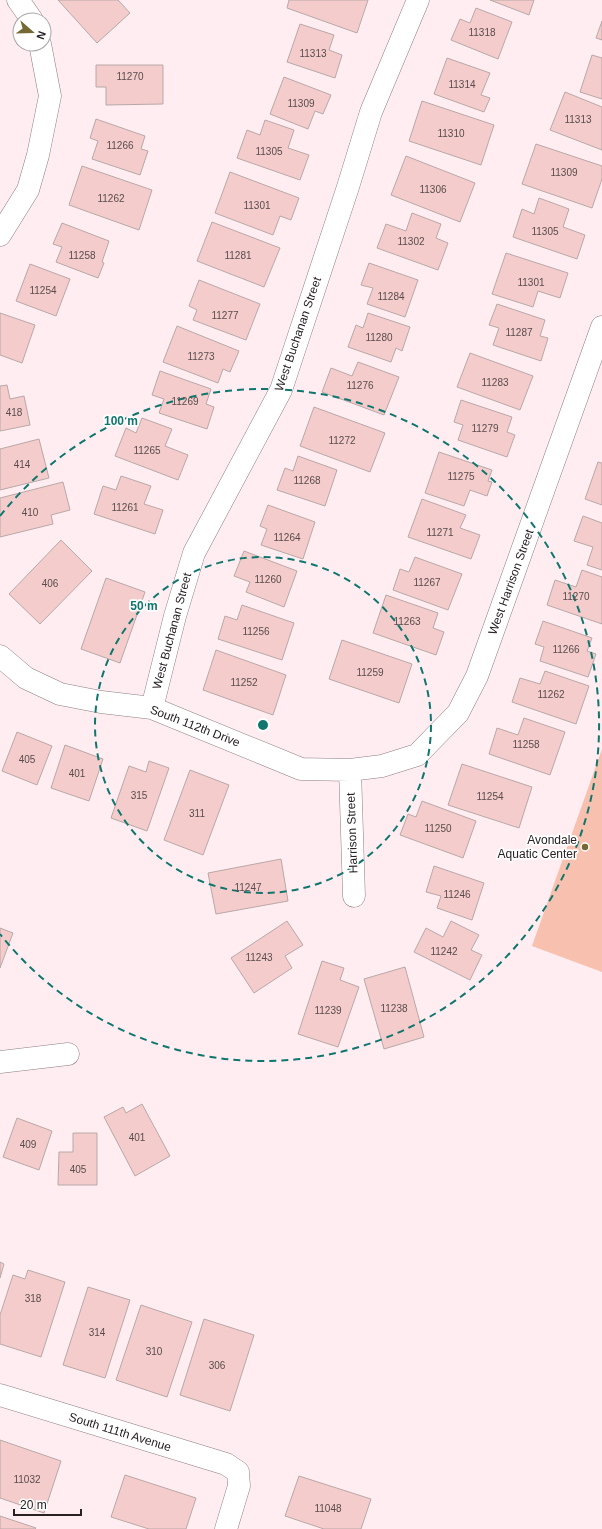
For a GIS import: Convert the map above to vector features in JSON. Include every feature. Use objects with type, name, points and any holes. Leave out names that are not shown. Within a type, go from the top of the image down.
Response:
[{"type":"street","points":[[18,0],[26,12]]},
{"type":"street","name":"West Buchanan Street","points":[[152,708],[175,616],[194,553],[281,390],[348,187],[371,112],[418,0]]},
{"type":"street","points":[[0,235],[28,190],[38,155],[50,96],[42,52]]},
{"type":"street","name":"West Harrison Street","points":[[350,770],[382,766],[417,755],[458,713],[477,676],[602,327]]},
{"type":"street","name":"South 112th Drive","points":[[0,656],[26,678],[60,694],[101,702],[152,708],[301,769],[350,770]]},
{"type":"street","name":"Harrison Street","points":[[350,770],[354,896]]},
{"type":"street","points":[[0,1062],[68,1054]]},
{"type":"street","name":"South 111th Avenue","points":[[0,1395],[226,1464],[238,1472],[239,1486],[226,1529]]},
{"type":"shaded area","name":"Avondale Aquatic Center","points":[[602,749],[602,972],[532,946]]},
{"type":"building","points":[[58,0],[118,0],[130,13],[97,43]]},
{"type":"building","points":[[289,0],[368,0],[357,33],[287,8]]},
{"type":"building","points":[[490,0],[534,0],[529,15]]},
{"type":"building","points":[[476,8],[512,22],[498,59],[451,40],[460,19],[470,23]]},
{"type":"building","points":[[602,21],[602,40],[596,38]]},
{"type":"building","points":[[300,24],[334,35],[329,50],[342,55],[335,78],[287,62]]},
{"type":"building","points":[[592,55],[602,58],[602,99],[580,92]]},
{"type":"building","points":[[447,58],[490,73],[481,95],[490,98],[484,112],[434,94]]},
{"type":"building","points":[[96,65],[163,65],[163,104],[106,105],[106,87],[96,87]]},
{"type":"building","points":[[284,77],[331,95],[323,114],[315,111],[308,129],[270,114]]},
{"type":"building","points":[[565,92],[602,107],[602,150],[550,130]]},
{"type":"building","points":[[422,101],[494,125],[481,165],[409,141]]},
{"type":"building","points":[[96,119],[145,136],[141,149],[148,151],[140,175],[92,159],[98,141],[90,138]]},
{"type":"building","points":[[265,120],[294,130],[288,148],[309,155],[300,180],[237,158],[247,130],[260,135]]},
{"type":"building","points":[[536,144],[602,166],[602,179],[592,208],[522,184]]},
{"type":"building","points":[[406,156],[475,183],[460,222],[391,195]]},
{"type":"building","points":[[82,166],[152,190],[139,230],[69,205]]},
{"type":"building","points":[[230,172],[299,198],[291,220],[280,216],[273,235],[215,213]]},
{"type":"building","points":[[539,198],[569,209],[563,227],[585,235],[577,259],[513,237],[522,209],[534,214]]},
{"type":"building","points":[[412,213],[441,224],[436,238],[448,243],[438,270],[377,248],[386,224],[406,231]]},
{"type":"building","points":[[212,222],[280,248],[264,287],[197,261]]},
{"type":"building","points":[[62,223],[109,241],[102,262],[104,263],[98,278],[56,262],[62,247],[53,244]]},
{"type":"building","points":[[506,253],[568,273],[560,298],[538,291],[533,307],[492,294]]},
{"type":"building","points":[[369,263],[418,280],[405,317],[367,304],[373,288],[361,285]]},
{"type":"building","points":[[30,264],[70,279],[56,316],[16,301]]},
{"type":"building","points":[[199,280],[260,304],[246,340],[193,320],[197,310],[189,306]]},
{"type":"building","points":[[497,304],[545,320],[540,336],[548,338],[541,361],[493,345],[499,328],[489,325]]},
{"type":"building","points":[[0,313],[35,325],[22,363],[0,355]]},
{"type":"building","points":[[368,313],[410,327],[402,351],[396,348],[391,362],[348,347],[356,325],[363,328]]},
{"type":"building","points":[[177,326],[239,351],[230,372],[223,369],[218,383],[163,362]]},
{"type":"building","points":[[470,353],[533,376],[520,410],[457,387]]},
{"type":"building","points":[[358,362],[399,377],[384,415],[322,392],[331,368],[352,376]]},
{"type":"building","points":[[160,371],[211,389],[206,404],[214,407],[207,429],[159,413],[164,399],[152,395]]},
{"type":"building","points":[[7,385],[10,399],[24,396],[30,425],[0,431],[0,386]]},
{"type":"building","points":[[461,400],[512,417],[507,432],[515,435],[507,457],[458,440],[463,425],[454,422]]},
{"type":"building","points":[[314,407],[385,433],[370,472],[300,446]]},
{"type":"building","points":[[142,418],[172,429],[165,446],[188,455],[178,480],[115,456],[126,428],[136,433]]},
{"type":"building","points":[[39,439],[49,478],[0,490],[0,449]]},
{"type":"building","points":[[439,452],[492,470],[488,481],[492,482],[487,496],[470,490],[464,506],[425,493]]},
{"type":"building","points":[[298,456],[337,470],[325,506],[277,490],[285,468],[293,471]]},
{"type":"building","points":[[598,462],[602,463],[602,505],[585,499]]},
{"type":"building","points":[[121,476],[151,486],[144,504],[163,510],[155,534],[94,514],[103,486],[116,490]]},
{"type":"building","points":[[63,482],[70,510],[51,515],[53,524],[0,537],[0,498]]},
{"type":"building","points":[[422,499],[466,515],[460,528],[480,535],[471,559],[408,537]]},
{"type":"building","points":[[268,505],[315,522],[303,559],[261,545],[267,529],[260,526]]},
{"type":"building","points":[[583,516],[602,523],[602,570],[587,565],[593,547],[574,541]]},
{"type":"building","points":[[61,540],[92,571],[40,624],[9,594]]},
{"type":"building","points":[[244,551],[297,571],[284,607],[246,592],[250,582],[234,576]]},
{"type":"building","points":[[415,557],[462,574],[448,610],[393,590],[400,569],[409,572]]},
{"type":"building","points":[[582,570],[602,577],[602,624],[547,605],[555,580],[576,587]]},
{"type":"building","points":[[106,578],[145,592],[120,663],[81,649]]},
{"type":"building","points":[[386,595],[438,613],[433,628],[444,632],[436,655],[373,633]]},
{"type":"building","points":[[242,605],[294,623],[282,660],[218,639],[225,616],[237,620]]},
{"type":"building","points":[[543,621],[592,638],[587,651],[596,654],[588,677],[540,661],[544,647],[535,644]]},
{"type":"building","points":[[342,640],[412,664],[399,703],[329,679]]},
{"type":"building","points":[[216,650],[286,675],[273,715],[203,690]]},
{"type":"building","points":[[545,671],[589,686],[576,724],[512,702],[520,678],[540,684]]},
{"type":"building","points":[[524,718],[565,732],[550,775],[489,754],[497,728],[518,735]]},
{"type":"building","points":[[17,732],[52,746],[37,785],[2,771]]},
{"type":"building","points":[[65,745],[103,759],[89,801],[51,788]]},
{"type":"building","points":[[149,761],[169,768],[147,831],[111,818],[129,766],[146,772]]},
{"type":"building","points":[[462,764],[532,787],[519,828],[448,805]]},
{"type":"building","points":[[190,770],[229,785],[203,855],[164,840]]},
{"type":"building","points":[[422,801],[476,821],[463,858],[400,835],[408,814],[416,817]]},
{"type":"building","points":[[281,859],[288,901],[216,914],[208,873]]},
{"type":"building","points":[[434,866],[484,883],[472,920],[437,908],[441,896],[426,892]]},
{"type":"building","points":[[287,921],[303,945],[285,956],[292,968],[254,993],[231,958]]},
{"type":"building","points":[[451,921],[479,935],[471,950],[482,955],[470,980],[414,952],[426,928],[443,937]]},
{"type":"building","points":[[0,928],[13,933],[0,968]]},
{"type":"building","points":[[322,961],[344,968],[340,980],[359,987],[338,1047],[298,1034]]},
{"type":"building","points":[[405,967],[424,1037],[384,1049],[364,979]]},
{"type":"building","points":[[142,1104],[170,1156],[135,1176],[104,1117],[123,1107],[126,1113]]},
{"type":"building","points":[[17,1118],[52,1131],[39,1170],[3,1157]]},
{"type":"building","points":[[73,1133],[97,1133],[97,1185],[58,1185],[59,1152],[73,1152]]},
{"type":"building","points":[[0,1262],[4,1264],[0,1278]]},
{"type":"building","points":[[28,1270],[65,1282],[41,1357],[0,1344],[0,1315],[13,1275],[25,1279]]},
{"type":"building","points":[[88,1287],[130,1300],[105,1378],[63,1365]]},
{"type":"building","points":[[141,1305],[192,1322],[167,1397],[116,1380]]},
{"type":"building","points":[[204,1319],[254,1335],[230,1411],[180,1395]]},
{"type":"building","points":[[0,1440],[61,1461],[44,1513],[0,1498]]},
{"type":"building","points":[[125,1475],[196,1498],[186,1529],[149,1529],[111,1517]]},
{"type":"building","points":[[299,1476],[371,1499],[361,1529],[324,1529],[285,1516]]},
{"type":"building","points":[[0,1516],[36,1528],[0,1529]]},
{"type":"place","name":"Avondale Aquatic Center","points":[[585,847]]}]
